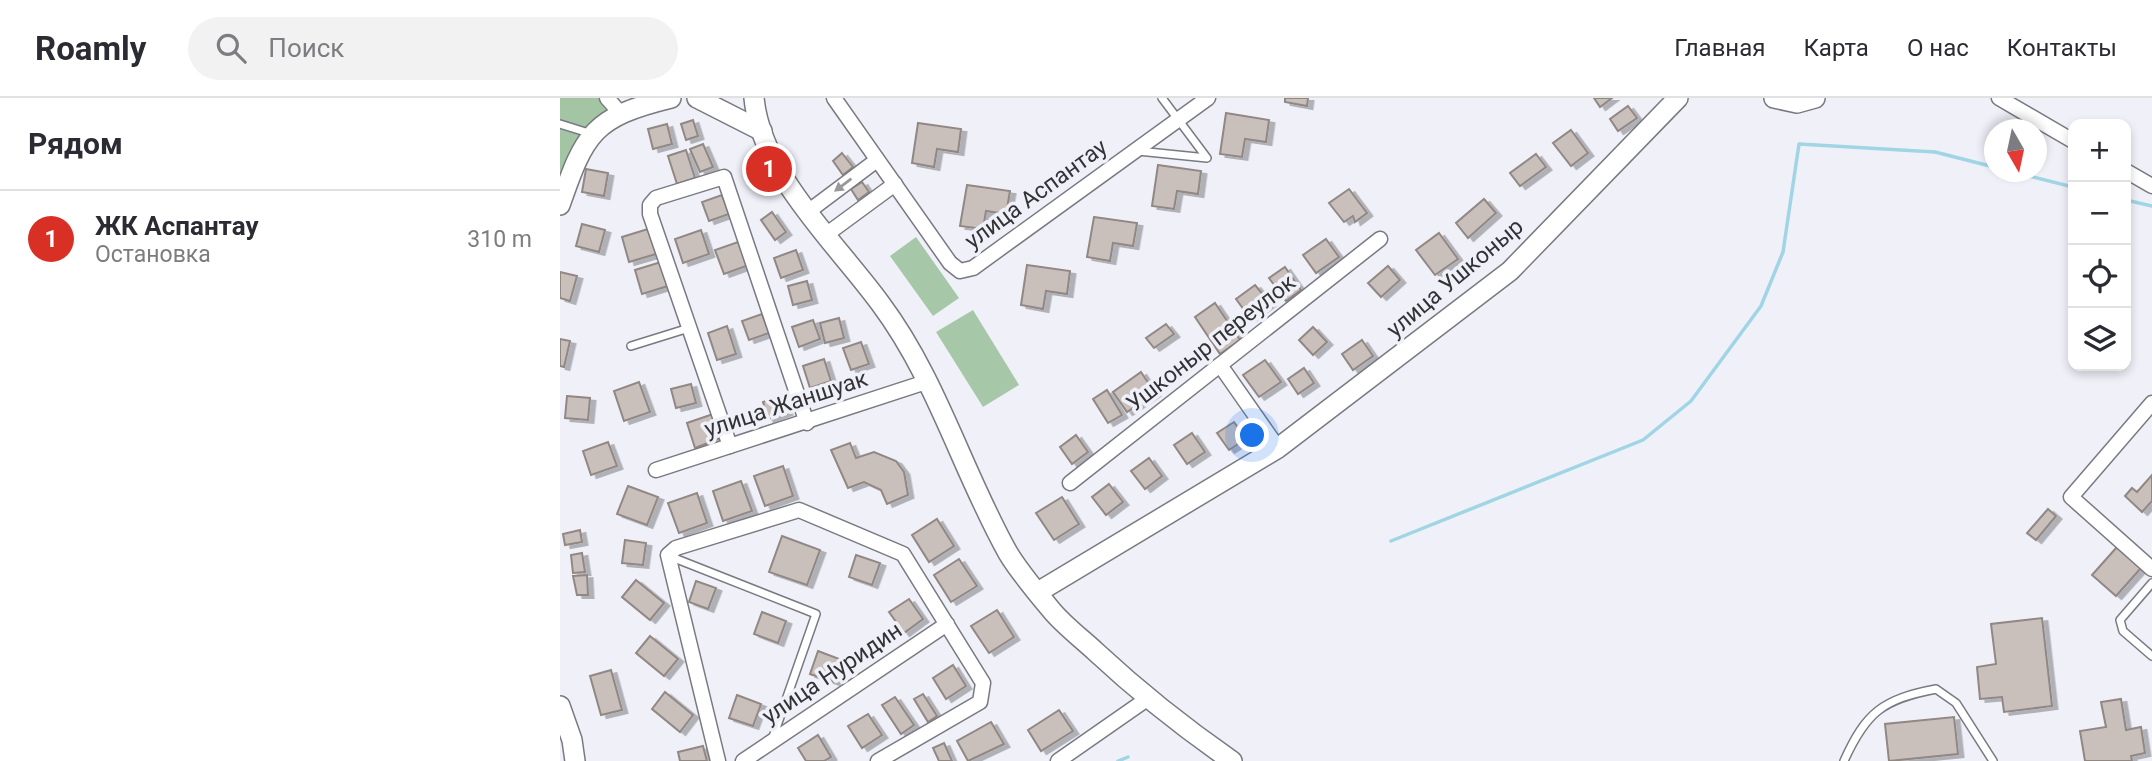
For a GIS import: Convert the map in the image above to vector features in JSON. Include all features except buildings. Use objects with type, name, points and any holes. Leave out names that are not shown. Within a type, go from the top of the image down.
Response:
[{"type":"street","points":[[607,98],[625,107]]},
{"type":"street","points":[[560,205],[576,161],[592,134],[625,107],[671,98]]},
{"type":"street","points":[[697,98],[762,131]]},
{"type":"street","points":[[754,98],[762,131],[778,171],[882,305],[929,381],[985,509],[1010,555],[1055,614],[1147,699],[1232,761]]},
{"type":"street","name":"улица Аспантау","points":[[834,98],[950,263],[960,271],[974,268],[1208,98]]},
{"type":"street","name":"улица Ушконыр","points":[[1038,593],[1278,448],[1510,271],[1678,98]]},
{"type":"street","points":[[1774,98],[1797,103],[1815,98]]},
{"type":"street","points":[[1999,98],[2068,138]]},
{"type":"street","points":[[809,211],[877,160]]},
{"type":"street","points":[[2131,174],[2152,186]]},
{"type":"street","points":[[730,446],[650,214],[650,205],[656,198],[724,177],[807,423]]},
{"type":"street","points":[[827,234],[895,184]]},
{"type":"street","name":"Ушконыр переулок","points":[[1070,483],[1380,239]]},
{"type":"street","points":[[1220,365],[1278,448]]},
{"type":"street","name":"улица Жаншуак","points":[[656,470],[807,423],[929,381]]},
{"type":"street","points":[[2152,402],[2071,497],[2152,569]]},
{"type":"street","points":[[718,761],[668,555],[676,548],[799,510],[903,554],[983,683],[980,702],[878,761]]},
{"type":"street","name":"улица Нуридин","points":[[743,761],[947,624]]},
{"type":"street","points":[[1058,761],[1147,699]]},
{"type":"street","points":[[560,706],[572,740],[575,761]]},
{"type":"lane","points":[[1134,151],[1208,158],[1162,98]]},
{"type":"lane","points":[[560,124],[592,134]]},
{"type":"lane","points":[[631,346],[690,327]]},
{"type":"lane","points":[[668,555],[816,614],[771,741]]},
{"type":"lane","points":[[2152,583],[2120,620],[2123,631],[2152,656]]},
{"type":"lane","points":[[1844,761],[1858,730],[1876,712],[1904,695],[1936,689],[1956,703],[1993,761]]},
{"type":"green space","points":[[560,98],[616,98],[621,106],[560,185]]},
{"type":"green space","points":[[916,237],[959,298],[933,316],[890,256]]},
{"type":"green space","points":[[973,310],[1019,385],[983,407],[936,332]]},
{"type":"waterway","points":[[1391,541],[1643,440],[1691,401],[1761,306],[1783,252],[1799,144],[1935,152],[1984,164]]},
{"type":"waterway","points":[[2047,180],[2068,186]]},
{"type":"waterway","points":[[2131,201],[2152,206]]},
{"type":"waterway","points":[[1118,761],[1128,757]]},
{"type":"place","name":"ЖК Аспантау","points":[[769,169]]}]
